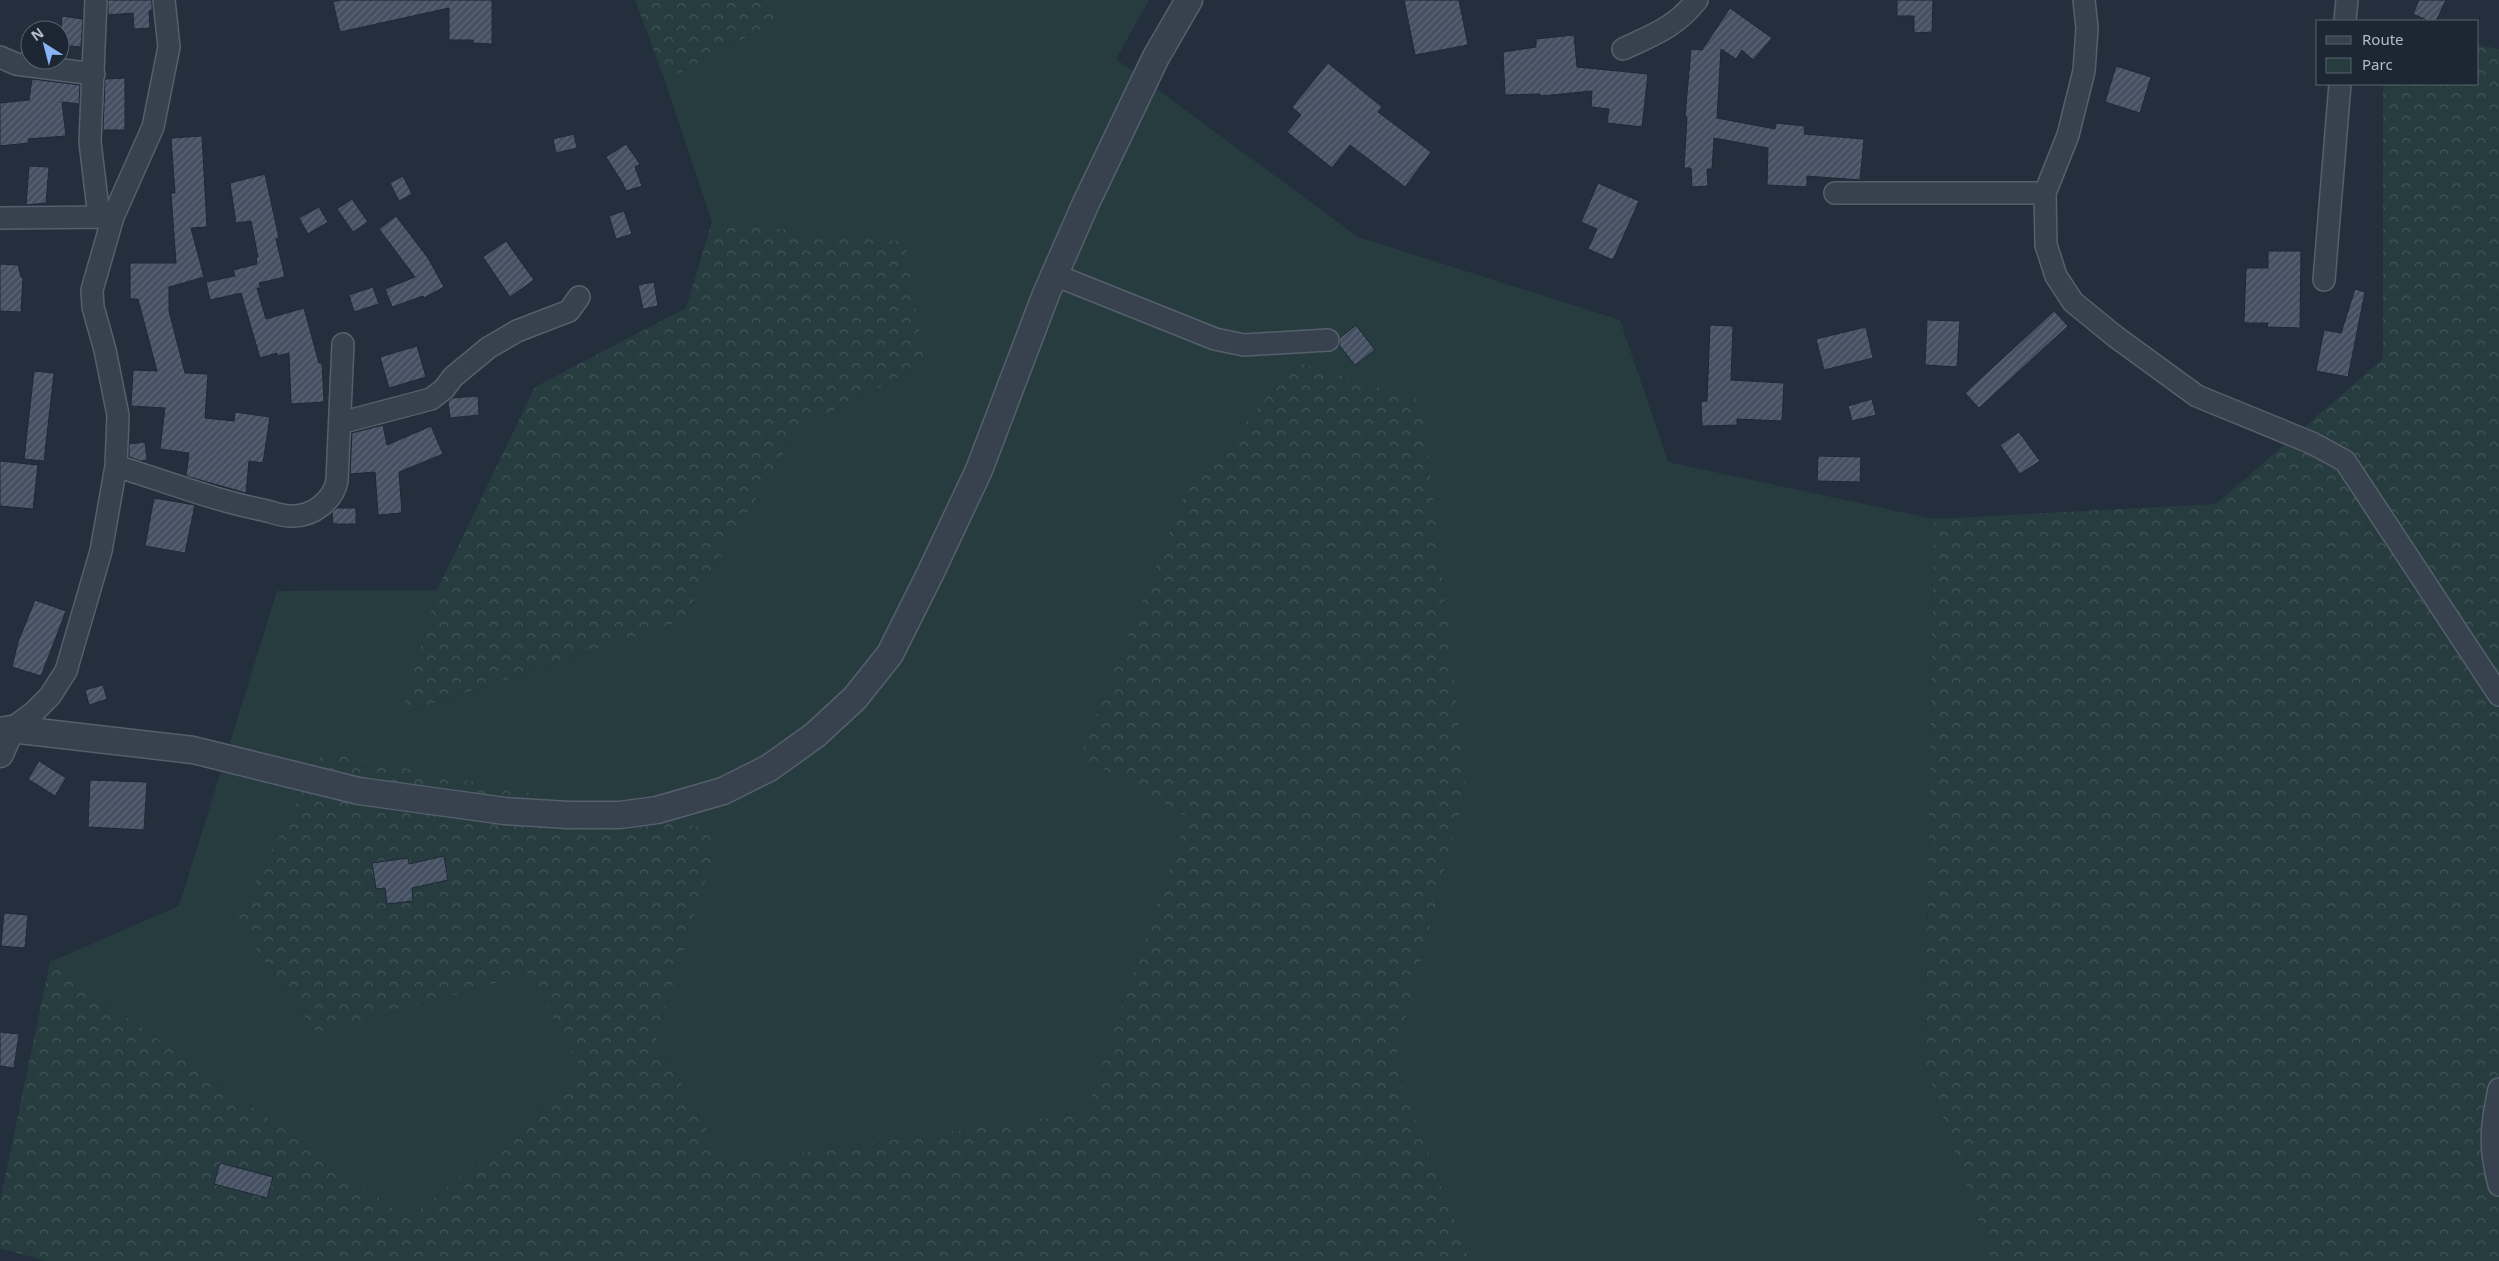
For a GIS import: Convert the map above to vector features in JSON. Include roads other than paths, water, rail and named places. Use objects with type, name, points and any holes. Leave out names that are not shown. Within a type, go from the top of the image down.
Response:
[{"type":"street","points":[[96,0],[90,142],[106,217]]},
{"type":"street","points":[[0,754],[6,730],[33,713],[50,696],[66,671],[100,552],[116,466],[118,415],[105,350],[93,307],[92,290],[106,217],[153,127],[169,47],[164,0]]},
{"type":"street","points":[[6,730],[193,750],[359,791],[504,811],[620,815],[657,810],[723,791],[769,768],[815,736],[855,698],[890,654],[979,470],[1054,274],[1086,203],[1156,57],[1189,0]]},
{"type":"street","points":[[1623,49],[1669,28],[1686,14],[1697,0]]},
{"type":"street","points":[[2084,0],[2087,28],[2084,71],[2068,136],[2045,193],[2046,245],[2056,276],[2073,302],[2116,337],[2197,396],[2312,442],[2345,461],[2499,695]]},
{"type":"street","points":[[2345,20],[2347,0]]},
{"type":"street","points":[[0,57],[16,64],[94,74]]},
{"type":"street","points":[[2324,280],[2340,85]]},
{"type":"street","points":[[1835,193],[2045,193]]},
{"type":"street","points":[[0,218],[106,217]]},
{"type":"street","points":[[1054,274],[1215,339],[1244,345],[1328,340]]},
{"type":"street","points":[[340,423],[431,399],[444,390],[453,377],[488,348],[517,331],[569,311],[579,297]]},
{"type":"street","points":[[116,466],[241,506],[294,517],[315,510],[329,501],[335,492],[343,344]]},
{"type":"street","points":[[2499,1089],[2491,1129],[2494,1163],[2499,1185]]}]
